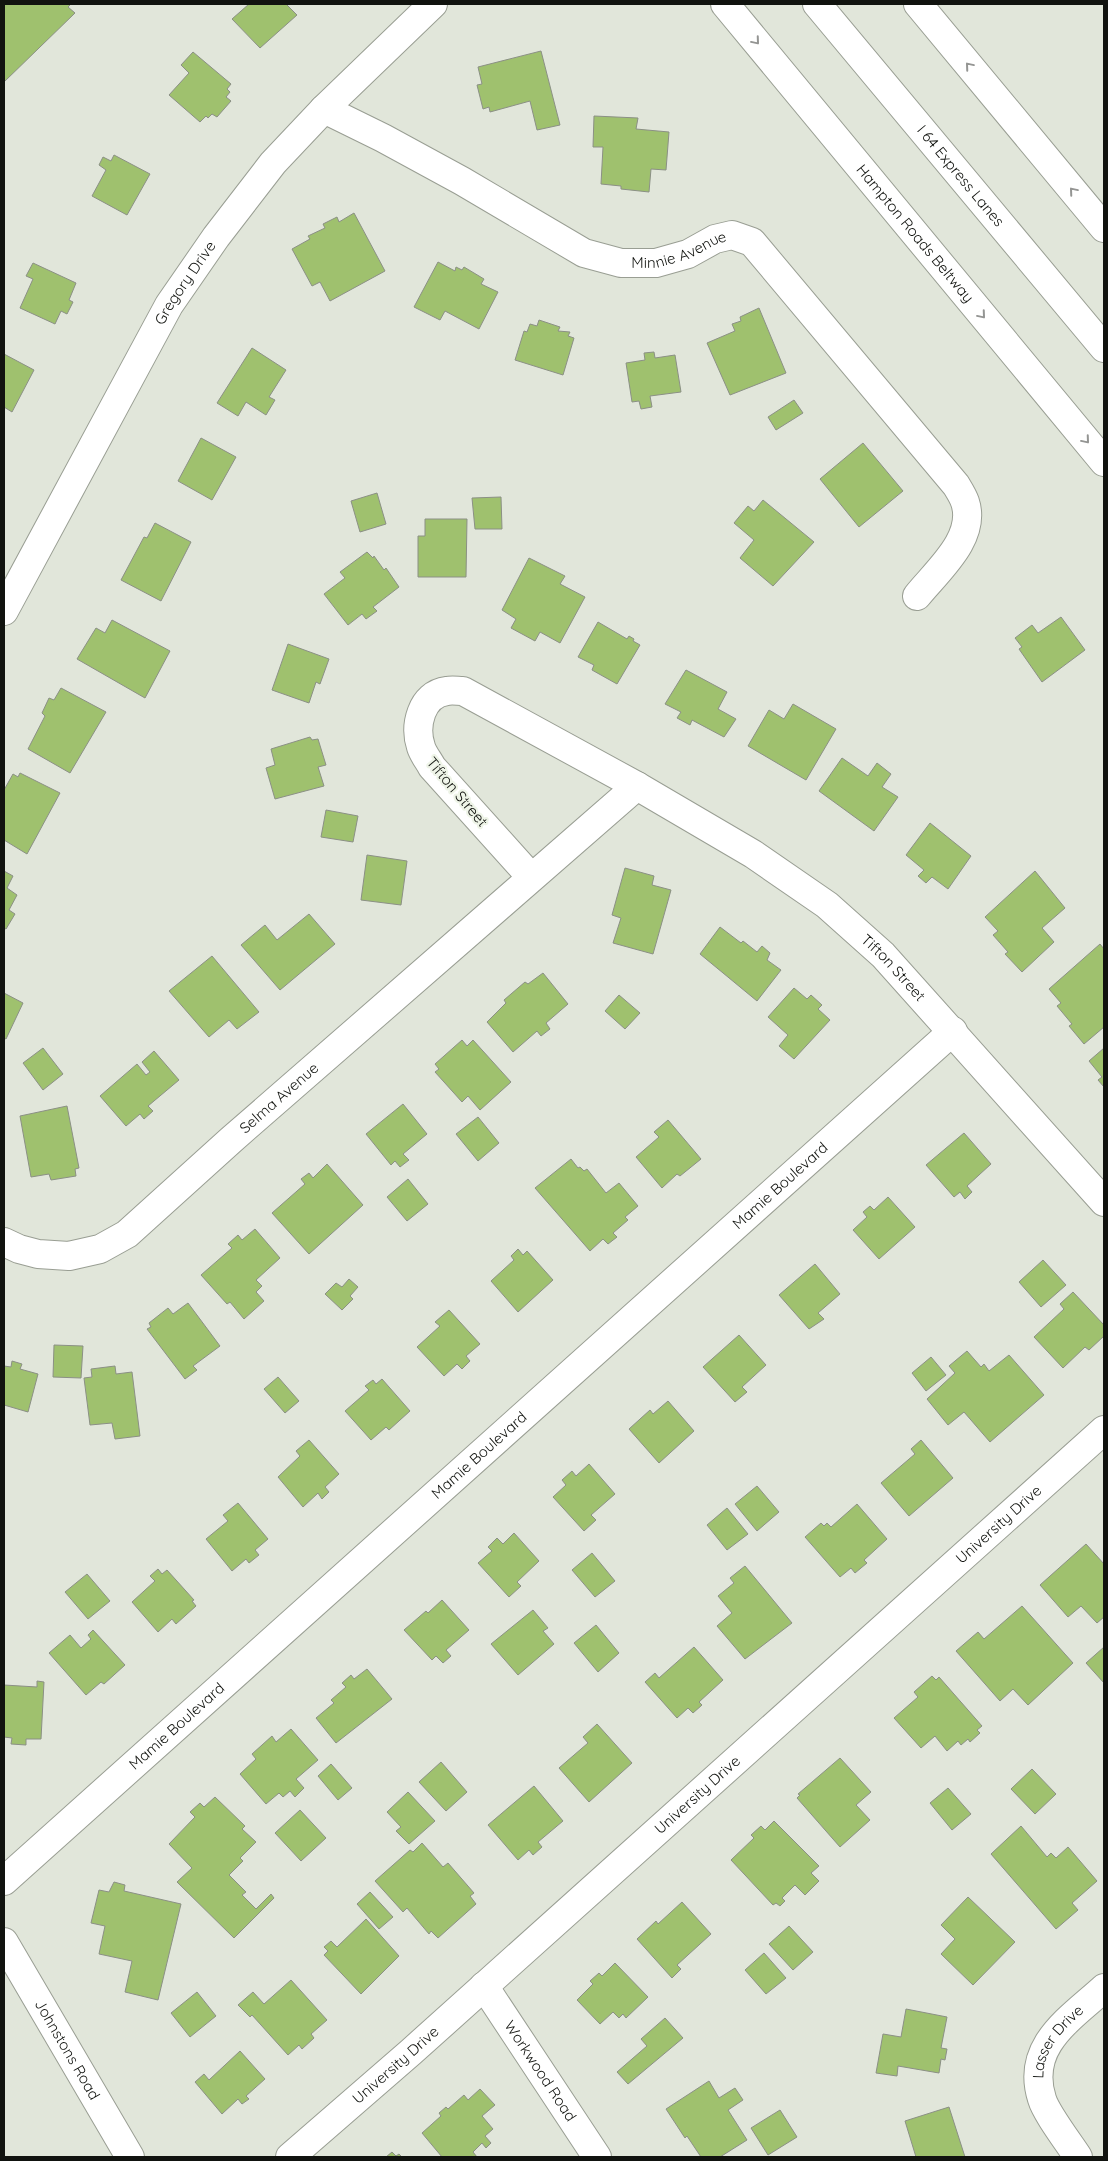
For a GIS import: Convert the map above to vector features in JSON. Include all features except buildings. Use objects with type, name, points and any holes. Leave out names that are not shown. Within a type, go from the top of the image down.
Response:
[{"type":"main road","name":"Gregory Drive","points":[[4,611],[169,305],[216,237],[273,163],[324,109],[433,4]]},
{"type":"main road","name":"Hampton Roads Beltway","points":[[725,4],[1104,462]]},
{"type":"main road","name":"I 64 Express Lanes","points":[[817,4],[1104,348]]},
{"type":"main road","points":[[918,4],[1104,228]]},
{"type":"main road","name":"Minnie Avenue","points":[[324,109],[383,138],[454,177],[584,253],[621,263],[656,263],[688,254],[715,239],[732,235],[752,242],[956,485],[966,502],[967,523],[961,542],[917,596]]},
{"type":"main road","name":"Tifton Street","points":[[531,877],[432,767],[421,749],[418,732],[421,711],[431,697],[446,691],[463,691],[637,786],[753,854],[827,905],[883,955],[1104,1202]]},
{"type":"main road","points":[[531,877],[637,786]]},
{"type":"main road","name":"Selma Avenue","points":[[4,1242],[19,1249],[38,1254],[69,1256],[100,1249],[128,1234],[231,1140],[531,877]]},
{"type":"main road","name":"Mamie Boulevard","points":[[4,1880],[953,1031]]},
{"type":"main road","name":"University Drive","points":[[290,2157],[411,2052],[1104,1430]]},
{"type":"main road","name":"Johnstons Road","points":[[4,1942],[130,2157]]},
{"type":"main road","name":"Workwood Road","points":[[484,1986],[598,2157]]},
{"type":"main road","name":"Lasser Drive","points":[[1078,2157],[1042,2100],[1037,2077],[1041,2054],[1053,2034],[1104,1988]]}]
